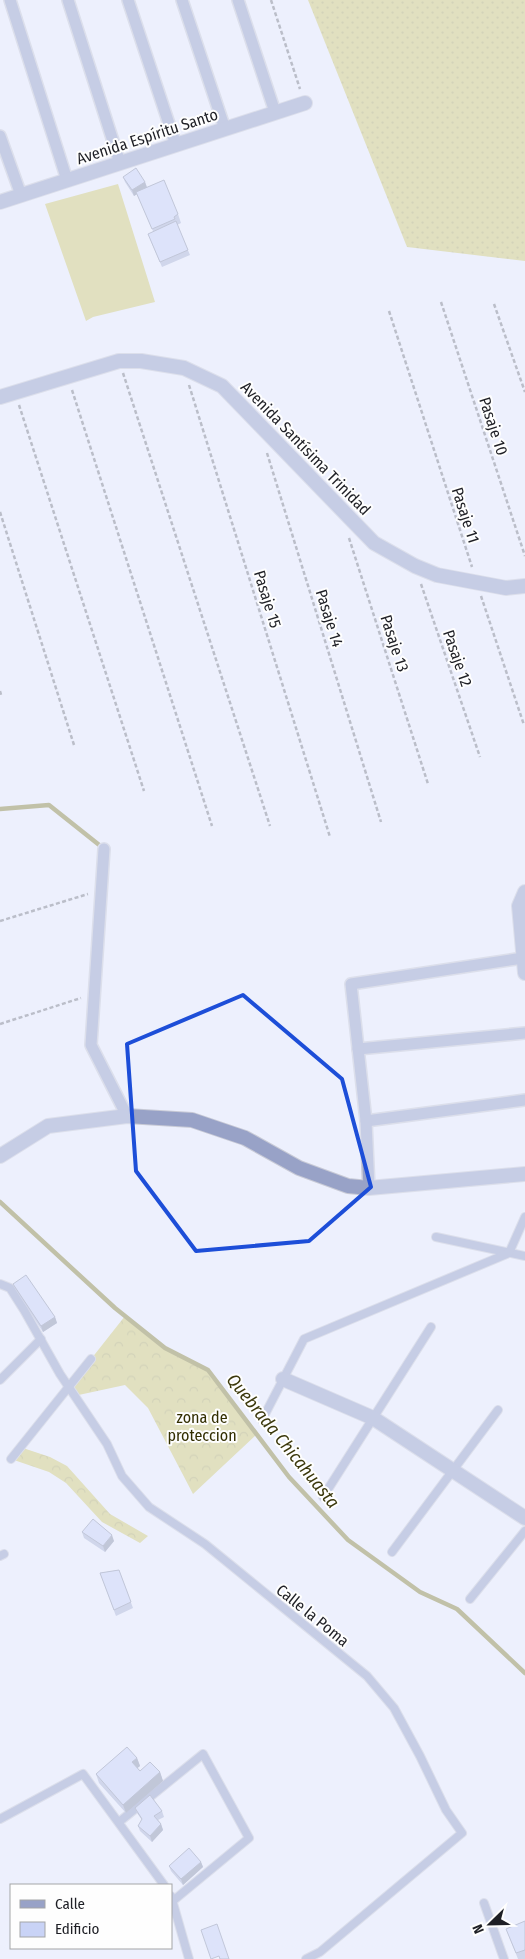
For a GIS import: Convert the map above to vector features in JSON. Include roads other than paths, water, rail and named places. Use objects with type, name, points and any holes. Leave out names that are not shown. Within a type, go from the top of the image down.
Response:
[{"type":"street","points":[[10,0],[67,180]]},
{"type":"street","points":[[68,0],[120,163]]},
{"type":"street","points":[[128,0],[176,145]]},
{"type":"street","points":[[182,0],[226,128]]},
{"type":"street","points":[[238,0],[275,112]]},
{"type":"street","name":"Avenida Espíritu Santo","points":[[0,202],[305,103]]},
{"type":"street","points":[[0,136],[21,195]]},
{"type":"street","name":"Avenida Santísima Trinidad","points":[[0,397],[119,361],[141,361],[184,368],[222,386],[374,543],[415,566],[437,575],[506,588],[525,586]]},
{"type":"street","points":[[104,849],[91,1045],[127,1116]]},
{"type":"street","points":[[525,892],[519,906],[525,972]]},
{"type":"street","points":[[369,1188],[366,1121],[351,984],[523,958]]},
{"type":"street","points":[[358,1049],[525,1033]]},
{"type":"street","points":[[366,1121],[525,1100]]},
{"type":"street","points":[[0,1156],[48,1126],[127,1116],[192,1120],[245,1138],[299,1168],[348,1186],[369,1188],[525,1174]]},
{"type":"street","points":[[283,1379],[373,1418],[525,1518]]},
{"type":"lane","points":[[262,1420],[304,1339],[510,1253],[525,1217]]},
{"type":"lane","points":[[436,1238],[525,1256]]},
{"type":"lane","name":"Calle la Poma","points":[[0,1284],[10,1288],[69,1387],[107,1444],[122,1476],[149,1507],[205,1544],[367,1676],[394,1708],[446,1810],[462,1833],[320,1952],[306,1959]]},
{"type":"lane","points":[[323,1497],[431,1327]]},
{"type":"lane","points":[[0,1380],[41,1339]]},
{"type":"lane","points":[[11,1459],[91,1359]]},
{"type":"lane","points":[[392,1552],[498,1410]]},
{"type":"lane","points":[[470,1599],[525,1531]]},
{"type":"lane","points":[[120,1822],[203,1754],[249,1838],[172,1898],[189,1959]]},
{"type":"lane","points":[[0,1818],[83,1774],[120,1822],[163,1884]]},
{"type":"lane","points":[[484,1903],[504,1959]]},
{"type":"waterway","points":[[0,809],[49,805],[103,848]]},
{"type":"waterway","name":"Quebrada Chicahuasta","points":[[0,1202],[115,1308],[165,1348],[208,1370],[289,1477],[348,1540],[420,1592],[457,1609],[525,1673]]},
{"type":"park label","name":"zona de proteccion","points":[[202,1426]]}]
